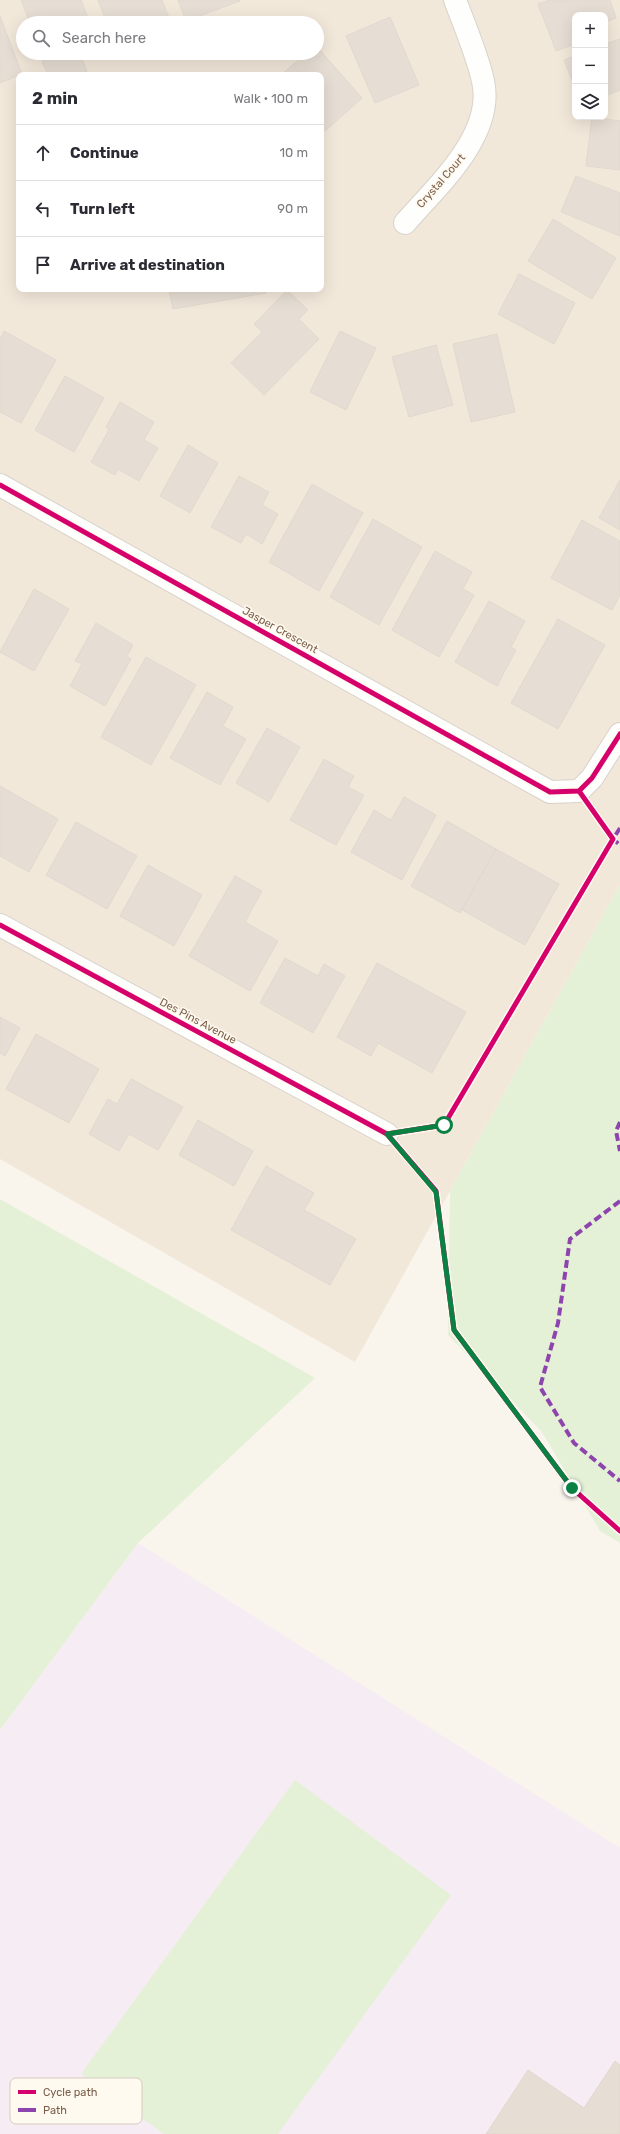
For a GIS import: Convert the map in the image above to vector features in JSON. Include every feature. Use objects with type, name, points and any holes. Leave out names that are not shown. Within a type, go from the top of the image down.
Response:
[{"type":"street","name":"Crystal Court","points":[[405,223],[466,152],[484,112],[484,82],[456,0]]},
{"type":"street","name":"Jasper Crescent","points":[[0,485],[550,792],[579,791],[592,778],[620,734]]},
{"type":"street","name":"Des Pins Avenue","points":[[0,925],[387,1134]]},
{"type":"shaded area","points":[[0,0],[620,0],[620,885],[355,1362],[0,1159]]},
{"type":"shaded area","points":[[138,1543],[620,1848],[620,2134],[0,2134],[0,1730]]},
{"type":"green space","points":[[620,885],[620,1543],[600,1531],[542,1432],[448,1335],[450,1191]]},
{"type":"green space","points":[[0,1199],[315,1378],[138,1543],[0,1730]]},
{"type":"green space","points":[[295,1780],[451,1895],[278,2134],[164,2134],[142,2118],[142,2078],[87,2078],[81,2074]]},
{"type":"building","points":[[21,0],[81,0],[87,16],[27,16]]},
{"type":"building","points":[[98,0],[162,0],[168,16],[104,16]]},
{"type":"building","points":[[178,0],[240,1],[200,16],[184,16]]},
{"type":"building","points":[[550,0],[610,0],[616,18],[608,21],[608,12],[572,12],[572,45],[556,51],[538,4]]},
{"type":"building","points":[[0,16],[21,72],[16,72],[16,76],[0,83]]},
{"type":"building","points":[[390,17],[419,85],[375,103],[346,36]]},
{"type":"building","points":[[620,39],[620,90],[608,95],[608,48],[608,43]]},
{"type":"building","points":[[324,55],[362,98],[325,131],[324,72],[284,72],[298,60],[324,60]]},
{"type":"building","points":[[572,57],[572,80],[564,60]]},
{"type":"building","points":[[82,60],[87,71],[47,72],[42,61]]},
{"type":"building","points":[[608,119],[620,121],[620,170],[586,166],[592,120]]},
{"type":"building","points":[[576,176],[620,193],[620,236],[561,212]]},
{"type":"building","points":[[553,219],[616,258],[592,299],[528,261]]},
{"type":"building","points":[[519,274],[575,303],[554,344],[498,314]]},
{"type":"building","points":[[170,292],[266,293],[173,309]]},
{"type":"building","points":[[285,292],[289,292],[308,310],[299,319],[319,339],[264,395],[231,363],[262,332],[254,324]]},
{"type":"building","points":[[4,331],[56,360],[21,423],[0,412],[0,339]]},
{"type":"building","points":[[340,331],[376,348],[346,410],[310,392]]},
{"type":"building","points":[[497,334],[515,412],[471,422],[453,344]]},
{"type":"building","points":[[436,345],[453,405],[409,417],[392,357]]},
{"type":"building","points":[[65,376],[104,398],[74,452],[35,430]]},
{"type":"building","points":[[120,402],[154,422],[144,440],[158,448],[139,481],[118,469],[115,475],[91,462],[109,430],[106,427]]},
{"type":"building","points":[[188,445],[218,463],[190,513],[160,496]]},
{"type":"building","points":[[239,476],[269,492],[262,505],[278,514],[262,544],[246,534],[241,543],[211,527]]},
{"type":"building","points":[[620,480],[620,530],[599,518]]},
{"type":"building","points":[[312,484],[363,513],[319,591],[269,562]]},
{"type":"building","points":[[373,519],[422,547],[379,625],[330,597]]},
{"type":"building","points":[[582,520],[620,541],[620,595],[612,610],[551,578]]},
{"type":"building","points":[[435,551],[472,572],[463,589],[474,595],[439,657],[392,630]]},
{"type":"building","points":[[34,589],[69,609],[34,671],[0,652]]},
{"type":"building","points":[[489,601],[525,621],[511,647],[516,650],[497,686],[455,662]]},
{"type":"building","points":[[558,619],[605,645],[558,729],[511,703]]},
{"type":"building","points":[[96,623],[133,645],[127,656],[131,659],[105,706],[70,686],[82,664],[75,661]]},
{"type":"building","points":[[146,657],[196,685],[151,765],[101,737]]},
{"type":"building","points":[[207,692],[233,707],[223,726],[246,739],[220,785],[170,758]]},
{"type":"building","points":[[267,728],[300,747],[269,802],[236,783]]},
{"type":"building","points":[[324,759],[354,776],[348,787],[364,795],[336,845],[290,820]]},
{"type":"building","points":[[0,786],[58,819],[29,872],[0,856]]},
{"type":"building","points":[[404,797],[436,815],[402,880],[351,852],[374,810],[391,820]]},
{"type":"building","points":[[447,821],[496,849],[460,913],[411,886]]},
{"type":"building","points":[[76,822],[137,856],[107,909],[46,875]]},
{"type":"building","points":[[496,849],[559,884],[525,945],[462,910]]},
{"type":"building","points":[[148,865],[202,895],[174,946],[120,916]]},
{"type":"building","points":[[235,876],[262,891],[245,922],[278,941],[250,991],[189,956]]},
{"type":"building","points":[[285,958],[318,976],[324,964],[345,976],[313,1033],[260,1003]]},
{"type":"building","points":[[377,963],[466,1012],[432,1073],[378,1043],[371,1056],[337,1037]]},
{"type":"building","points":[[0,1017],[20,1028],[5,1056],[0,1053]]},
{"type":"building","points":[[36,1034],[99,1069],[69,1123],[6,1089]]},
{"type":"building","points":[[131,1079],[183,1107],[158,1150],[129,1134],[119,1151],[89,1134],[108,1099],[117,1104]]},
{"type":"building","points":[[198,1120],[253,1151],[234,1186],[179,1155]]},
{"type":"building","points":[[266,1166],[314,1193],[304,1210],[356,1239],[330,1285],[231,1230]]},
{"type":"building","points":[[615,2061],[620,2065],[620,2134],[486,2134],[528,2070],[584,2108]]},
{"type":"marked path","points":[[620,828],[613,839],[620,845]]},
{"type":"marked path","points":[[620,1122],[616,1131],[620,1151]]},
{"type":"marked path","points":[[620,1201],[570,1239],[558,1323],[540,1387],[574,1443],[620,1481]]},
{"type":"cycle path","points":[[0,485],[550,792],[579,791],[592,778],[620,734]]},
{"type":"cycle path","points":[[579,791],[613,839],[444,1125],[387,1134],[436,1191],[454,1330],[572,1488],[620,1531]]},
{"type":"cycle path","points":[[0,925],[387,1134]]},
{"type":"route","points":[[444,1125],[387,1134],[436,1192],[454,1330],[572,1488]]}]
